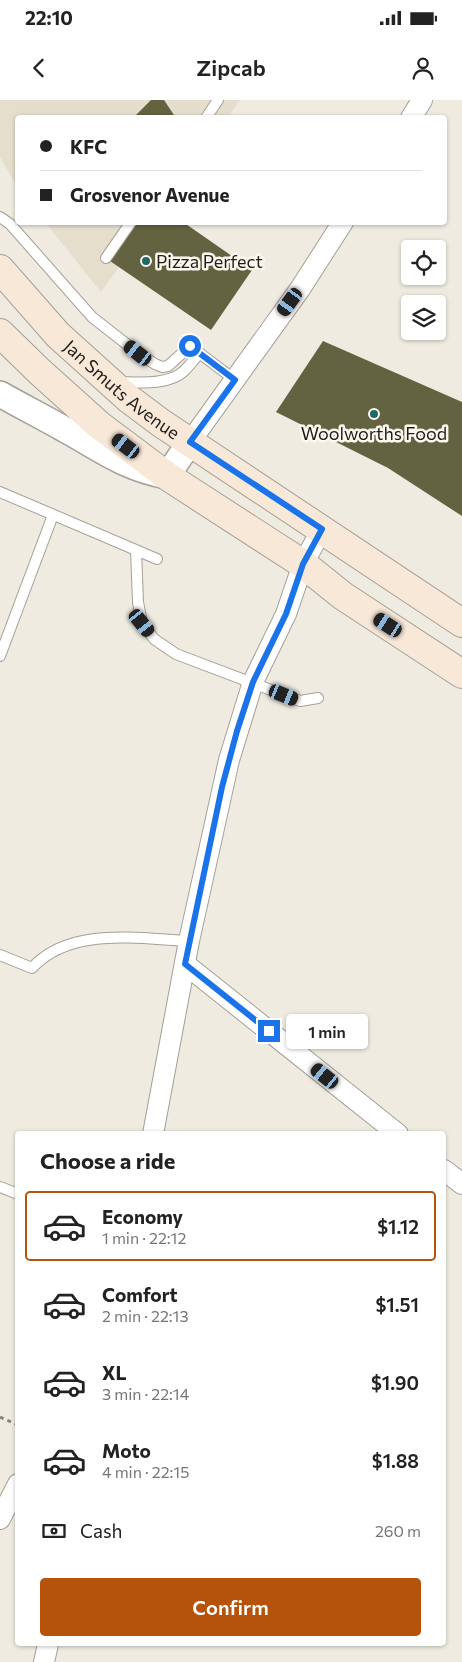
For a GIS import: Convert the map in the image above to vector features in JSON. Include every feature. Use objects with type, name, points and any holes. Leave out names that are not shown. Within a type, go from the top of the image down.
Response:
[{"type":"main road","name":"Jan Smuts Avenue","points":[[0,269],[58,335],[129,399],[161,423],[462,623]]},
{"type":"main road","points":[[0,333],[99,425],[168,476],[303,564],[343,596],[462,674]]},
{"type":"street","points":[[413,115],[422,100]]},
{"type":"street","points":[[0,394],[128,466],[168,476],[190,442],[300,288],[341,225]]},
{"type":"street","points":[[154,1131],[189,941],[229,760],[253,682],[286,614],[303,564],[322,529]]},
{"type":"street","points":[[185,964],[394,1131]]},
{"type":"street","points":[[446,1172],[462,1184]]},
{"type":"street","points":[[0,1519],[15,1490]]},
{"type":"street","points":[[44,1662],[48,1646]]},
{"type":"lane","points":[[207,115],[213,102]]},
{"type":"lane","points":[[0,217],[10,224],[92,317],[138,353],[162,367],[168,366],[190,346],[235,380]]},
{"type":"lane","points":[[106,258],[129,225]]},
{"type":"lane","points":[[110,382],[164,380],[183,372],[200,353]]},
{"type":"lane","points":[[0,492],[157,559]]},
{"type":"lane","points":[[0,656],[53,515]]},
{"type":"lane","points":[[136,550],[138,602],[142,623],[154,639],[176,654],[300,701],[318,698]]},
{"type":"lane","points":[[0,955],[32,968],[52,951],[79,942],[123,937],[189,941]]},
{"type":"lane","points":[[0,1187],[15,1193]]},
{"type":"path","points":[[0,1417],[15,1423]]},
{"type":"shaded area","points":[[0,100],[240,100],[229,115],[15,115],[15,183],[0,157]]},
{"type":"shaded area","points":[[48,225],[150,225],[101,292]]},
{"type":"building","points":[[151,100],[164,100],[174,115],[136,115]]},
{"type":"building","points":[[135,225],[187,225],[252,270],[211,330],[110,261]]},
{"type":"building","points":[[323,341],[462,402],[462,516],[388,468],[276,412]]},
{"type":"place","name":"Pizza Perfect","points":[[146,261]]},
{"type":"place","name":"Woolworths Food","points":[[374,414]]},
{"type":"route","points":[[190,346],[235,380],[190,442],[322,529],[303,564],[286,614],[253,682],[237,731],[222,787],[185,964],[269,1031]]}]
